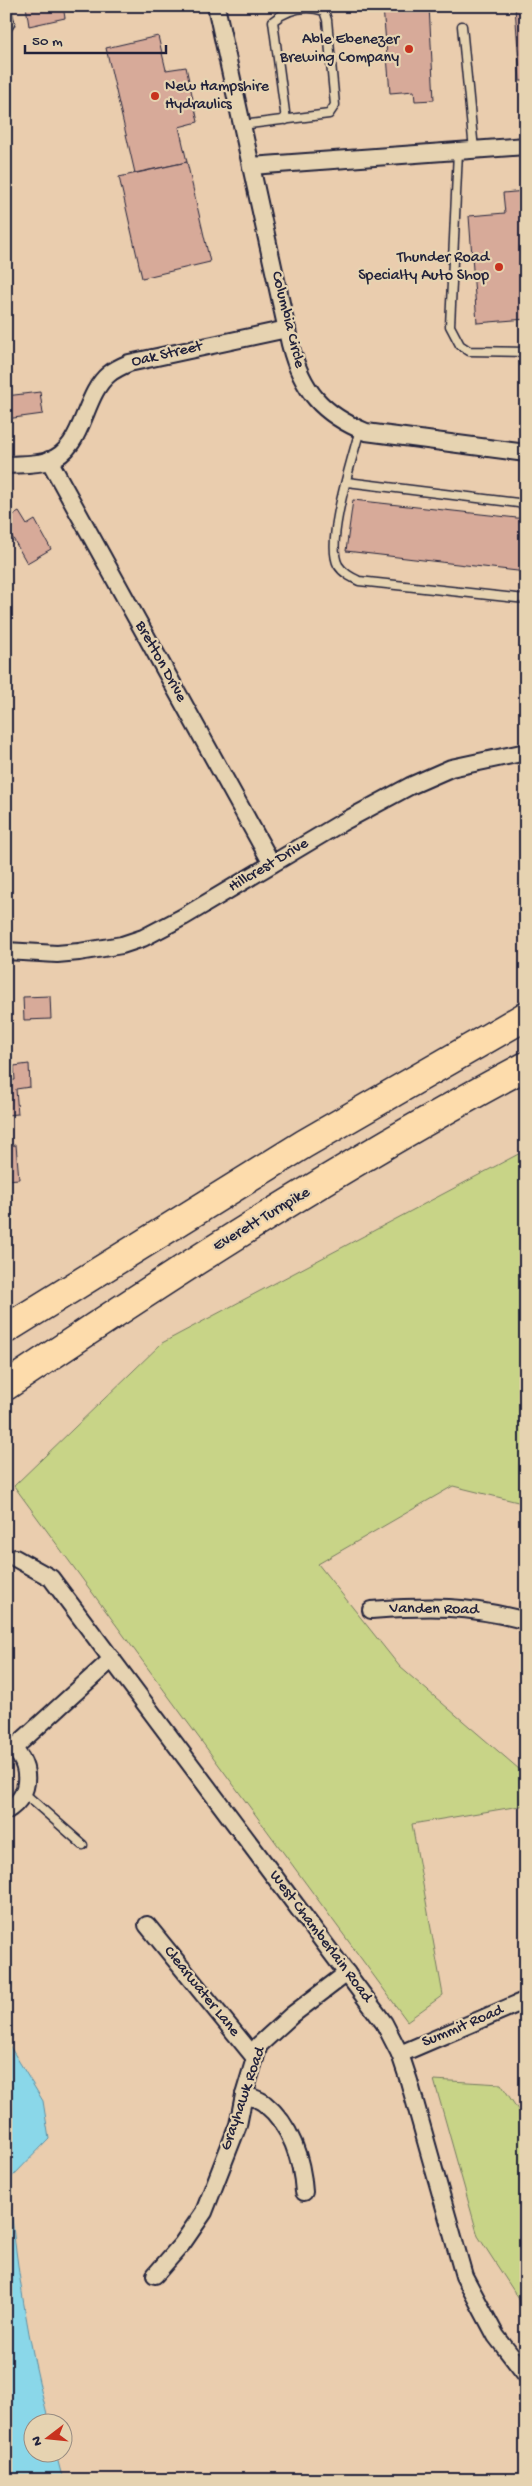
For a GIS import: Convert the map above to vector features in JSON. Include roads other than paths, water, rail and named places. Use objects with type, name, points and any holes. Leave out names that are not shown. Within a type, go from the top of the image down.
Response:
[{"type":"highway","points":[[6,1329],[304,1144],[526,1016]]},
{"type":"highway","name":"Everett Turnpike","points":[[6,1386],[170,1276],[439,1112],[526,1066]]},
{"type":"street","name":"Columbia Circle","points":[[216,6],[295,362],[314,398],[328,412],[345,423],[360,429],[390,436],[526,453]]},
{"type":"street","points":[[251,166],[526,146]]},
{"type":"street","name":"Oak Street","points":[[49,460],[64,450],[74,438],[95,392],[108,374],[118,368],[129,363],[287,329]]},
{"type":"street","points":[[6,465],[49,460]]},
{"type":"street","name":"Bretton Drive","points":[[49,460],[272,864]]},
{"type":"street","name":"Hillcrest Drive","points":[[6,951],[57,954],[79,952],[122,945],[143,938],[183,917],[341,823],[430,776],[476,761],[526,752]]},
{"type":"street","name":"West Chamberlain Road","points":[[15,1558],[51,1578],[384,2023],[400,2054],[464,2276],[496,2336],[526,2375]]},
{"type":"street","name":"Vanden Road","points":[[371,1610],[458,1607],[486,1610],[526,1621]]},
{"type":"street","points":[[6,1812],[18,1803],[24,1793],[27,1781],[27,1769],[22,1758],[10,1745],[112,1659]]},
{"type":"street","name":"Clearwater Lane","points":[[147,1925],[254,2058]]},
{"type":"street","name":"Grayhawk Road","points":[[155,2275],[182,2244],[204,2212],[238,2125],[254,2058],[260,2044],[292,2015],[348,1973]]},
{"type":"street","name":"Summit Road","points":[[400,2054],[526,2000]]},
{"type":"street","points":[[244,2095],[264,2103],[280,2120],[293,2143],[302,2167],[304,2192]]},
{"type":"lane","points":[[6,6],[10,24],[6,30]]},
{"type":"lane","points":[[242,125],[286,120],[329,114],[335,105],[328,20],[324,11],[311,7],[284,12],[273,21],[286,120]]},
{"type":"lane","points":[[462,26],[466,150],[450,326],[460,345],[469,351],[526,352]]},
{"type":"lane","points":[[360,429],[335,527],[334,552],[338,564],[347,575],[359,581],[526,600]]},
{"type":"lane","points":[[347,482],[526,504]]},
{"type":"lane","points":[[24,1793],[83,1845]]},
{"type":"water","points":[[6,2040],[43,2101],[49,2139],[8,2181],[24,2303],[47,2414],[22,2414],[22,2464],[59,2464],[61,2473],[67,2480],[6,2480]]},
{"type":"place","name":"Able Ebenezer Brewing Company","points":[[409,49]]},
{"type":"place","name":"New Hampshire Hydraulics","points":[[155,96]]},
{"type":"place","name":"Thunder Road Specialty Auto Shop","points":[[499,267]]}]
